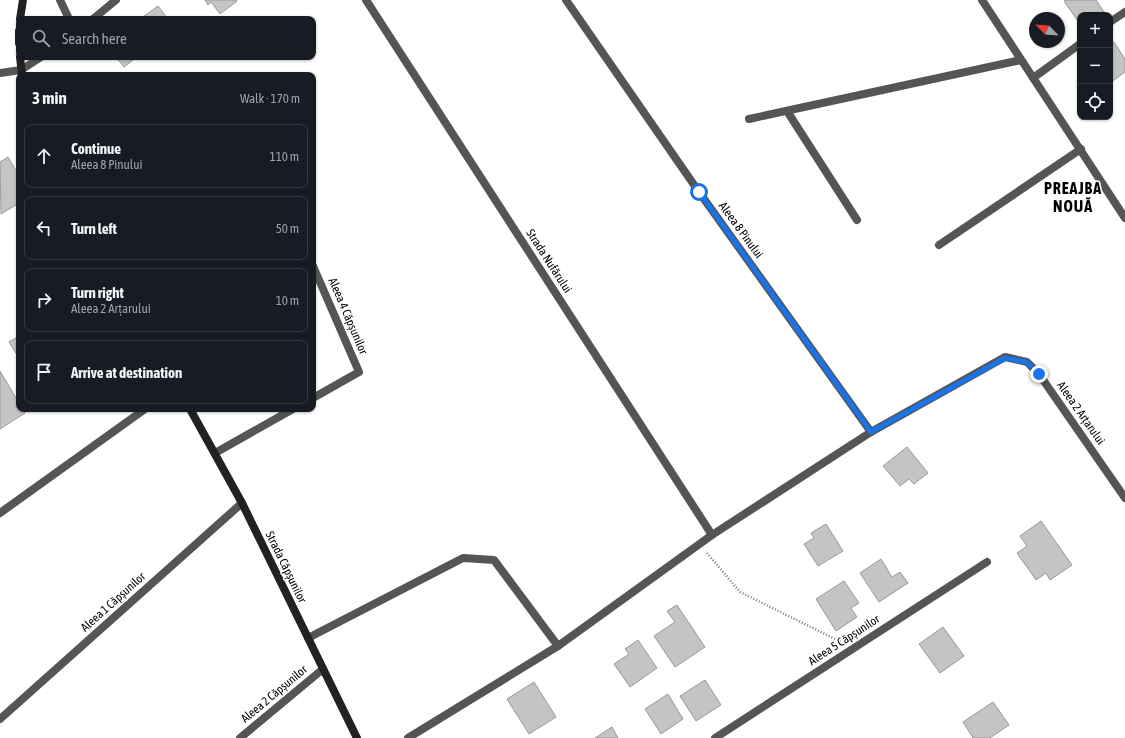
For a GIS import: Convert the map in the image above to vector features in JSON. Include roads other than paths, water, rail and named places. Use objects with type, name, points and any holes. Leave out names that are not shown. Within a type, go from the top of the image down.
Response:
[{"type":"street","points":[[20,16],[23,0]]},
{"type":"street","points":[[60,0],[68,16]]},
{"type":"street","points":[[97,16],[116,0]]},
{"type":"street","name":"Strada Nufărului","points":[[366,0],[712,535]]},
{"type":"street","name":"Aleea 8 Pinului","points":[[566,0],[699,192],[871,432]]},
{"type":"street","points":[[982,0],[1125,218]]},
{"type":"street","points":[[1113,20],[1125,12]]},
{"type":"street","points":[[1033,78],[1077,46]]},
{"type":"street","points":[[20,60],[22,72]]},
{"type":"street","points":[[23,72],[37,60]]},
{"type":"street","points":[[749,119],[1021,60]]},
{"type":"street","points":[[0,74],[16,73]]},
{"type":"street","points":[[787,111],[857,220]]},
{"type":"street","points":[[938,246],[1081,149]]},
{"type":"street","name":"Aleea 4 Căpșunilor","points":[[316,273],[359,372],[316,396]]},
{"type":"street","name":"Aleea 2 Arțarului","points":[[871,432],[1005,358],[1026,362],[1039,374],[1125,498]]},
{"type":"street","points":[[0,513],[141,412]]},
{"type":"street","name":"Strada Căpșunilor","points":[[192,412],[242,503],[357,738]]},
{"type":"street","points":[[215,453],[288,412]]},
{"type":"street","points":[[408,738],[558,646],[712,535],[871,432]]},
{"type":"street","name":"Aleea 1 Căpșunilor","points":[[0,719],[242,503]]},
{"type":"street","points":[[308,638],[463,558],[494,560],[558,646]]},
{"type":"street","name":"Aleea 5 Căpșunilor","points":[[715,738],[987,562]]},
{"type":"street","name":"Aleea 2 Căpșunilor","points":[[240,738],[323,669]]},
{"type":"district","name":"PREAJBA NOUĂ","points":[[1073,197]]}]
